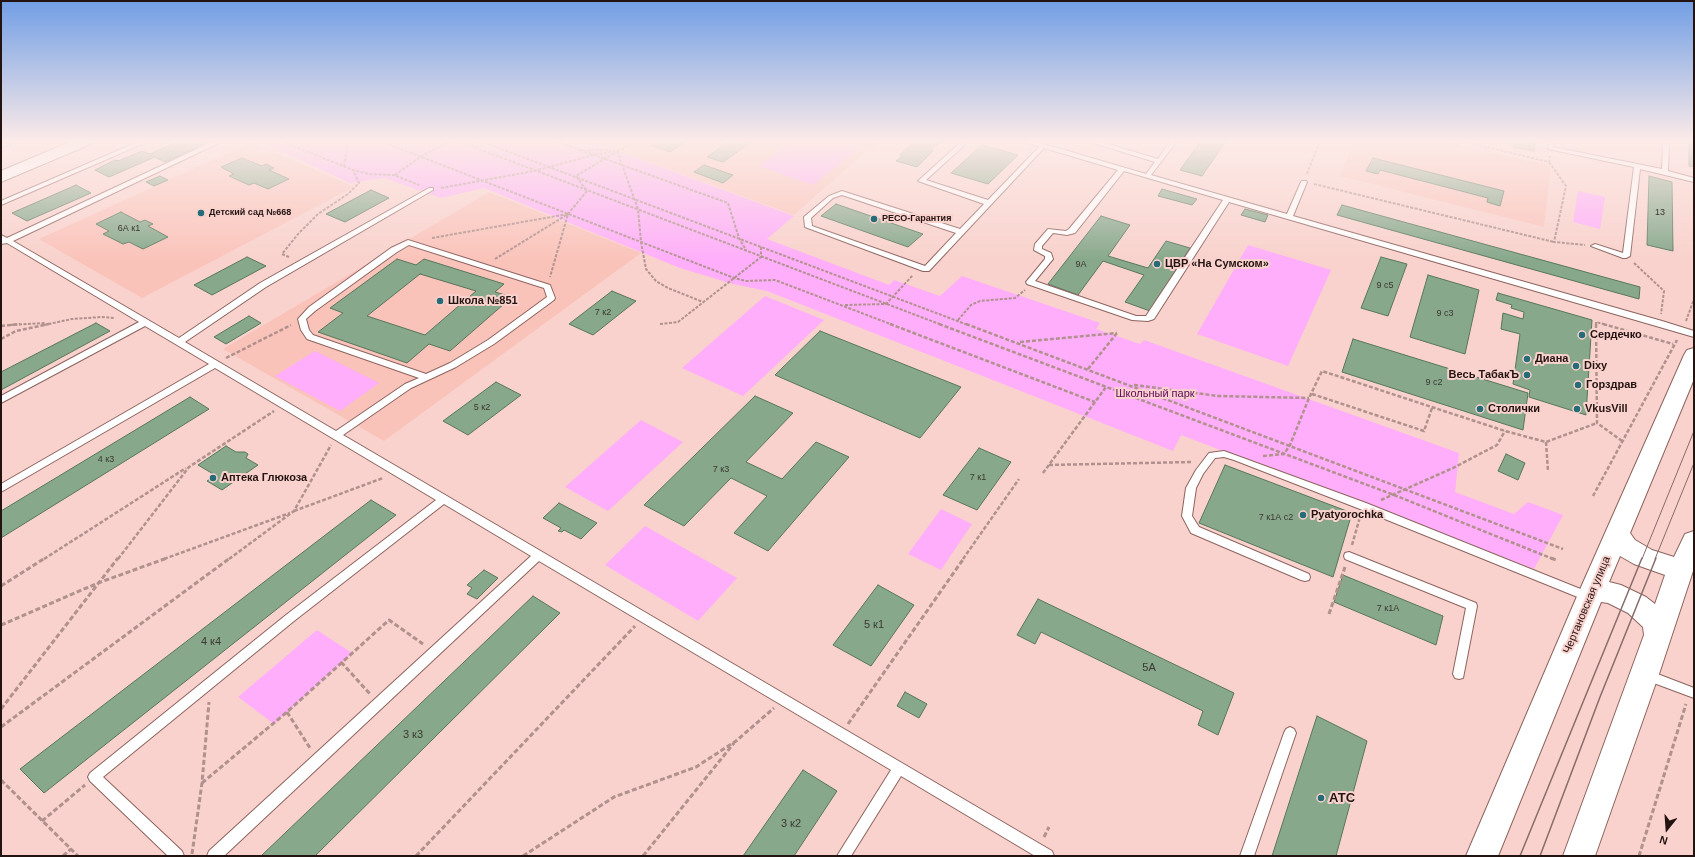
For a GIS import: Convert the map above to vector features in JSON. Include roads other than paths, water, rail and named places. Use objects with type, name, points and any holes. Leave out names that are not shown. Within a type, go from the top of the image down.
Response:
[{"type":"main road","name":"Чертановская улица","points":[[1482,856],[1617,534],[1684,350]]},
{"type":"main road","points":[[1617,534],[1626,547],[1643,557],[1665,566],[1682,566]]},
{"type":"main road","points":[[1579,856],[1645,674],[1682,566],[1694,541]]},
{"type":"main road","points":[[1591,596],[1600,591],[1612,593],[1637,605],[1647,613],[1655,623],[1658,636]]},
{"type":"lane","points":[[1,203],[52,181]]},
{"type":"lane","points":[[3,240],[132,181]]},
{"type":"lane","points":[[921,181],[989,202]]},
{"type":"lane","points":[[961,232],[842,193],[831,197],[807,217],[809,227],[926,269],[1009,181]]},
{"type":"lane","points":[[1112,181],[1072,231],[1067,233],[1051,231],[1038,246],[1038,250],[1048,255],[1049,259],[1030,282],[1135,318],[1148,319],[1151,317],[1227,199]]},
{"type":"lane","points":[[1164,181],[1659,322],[1694,334]]},
{"type":"lane","points":[[1595,246],[1626,256],[1635,181]]},
{"type":"lane","points":[[1289,217],[1304,182]]},
{"type":"lane","points":[[179,342],[263,285],[431,189]]},
{"type":"lane","points":[[3,240],[179,342],[899,768],[1039,854]]},
{"type":"lane","points":[[336,435],[408,386],[453,365],[491,342],[551,298],[547,287],[408,242],[394,250],[323,300],[302,319],[305,330],[310,337],[426,377]]},
{"type":"lane","points":[[1,400],[145,322]]},
{"type":"lane","points":[[1,488],[215,364]]},
{"type":"lane","points":[[1305,577],[1195,530],[1187,516],[1190,488],[1212,455],[1224,454],[1237,458],[1591,596]]},
{"type":"lane","points":[[177,856],[94,777],[290,618],[444,499]]},
{"type":"lane","points":[[214,856],[539,555]]},
{"type":"lane","points":[[1349,556],[1472,606],[1459,674]]},
{"type":"lane","points":[[1645,674],[1692,692]]},
{"type":"lane","points":[[1248,856],[1290,733]]},
{"type":"lane","points":[[844,856],[899,768]]},
{"type":"tram line","points":[[1642,559],[1694,431]]},
{"type":"tram line","points":[[1655,559],[1694,463]]},
{"type":"tram line","points":[[1520,856],[1642,558]]},
{"type":"tram line","points":[[1540,856],[1600,697],[1656,558]]},
{"type":"place","name":"Детский сад №668","points":[[201,213]]},
{"type":"place","name":"РЕСО-Гарантия","points":[[874,219]]},
{"type":"place","name":"ЦВР «На Сумском»","points":[[1157,264]]},
{"type":"place","name":"Школа №851","points":[[440,301]]},
{"type":"place","name":"Сердечко","points":[[1582,335]]},
{"type":"place","name":"Диана","points":[[1527,359]]},
{"type":"place","name":"Dixy","points":[[1576,366]]},
{"type":"place","name":"Весь ТабакЪ","points":[[1527,375]]},
{"type":"place","name":"Горздрав","points":[[1578,385]]},
{"type":"place","name":"Столички","points":[[1480,409]]},
{"type":"place","name":"VkusVill","points":[[1577,409]]},
{"type":"place","name":"Аптека Глюкоза","points":[[213,478]]},
{"type":"place","name":"Pyatyorochka","points":[[1303,515]]},
{"type":"place","name":"АТС","points":[[1321,798]]},
{"type":"park label","name":"Школьный парк","points":[[1155,394]]}]
